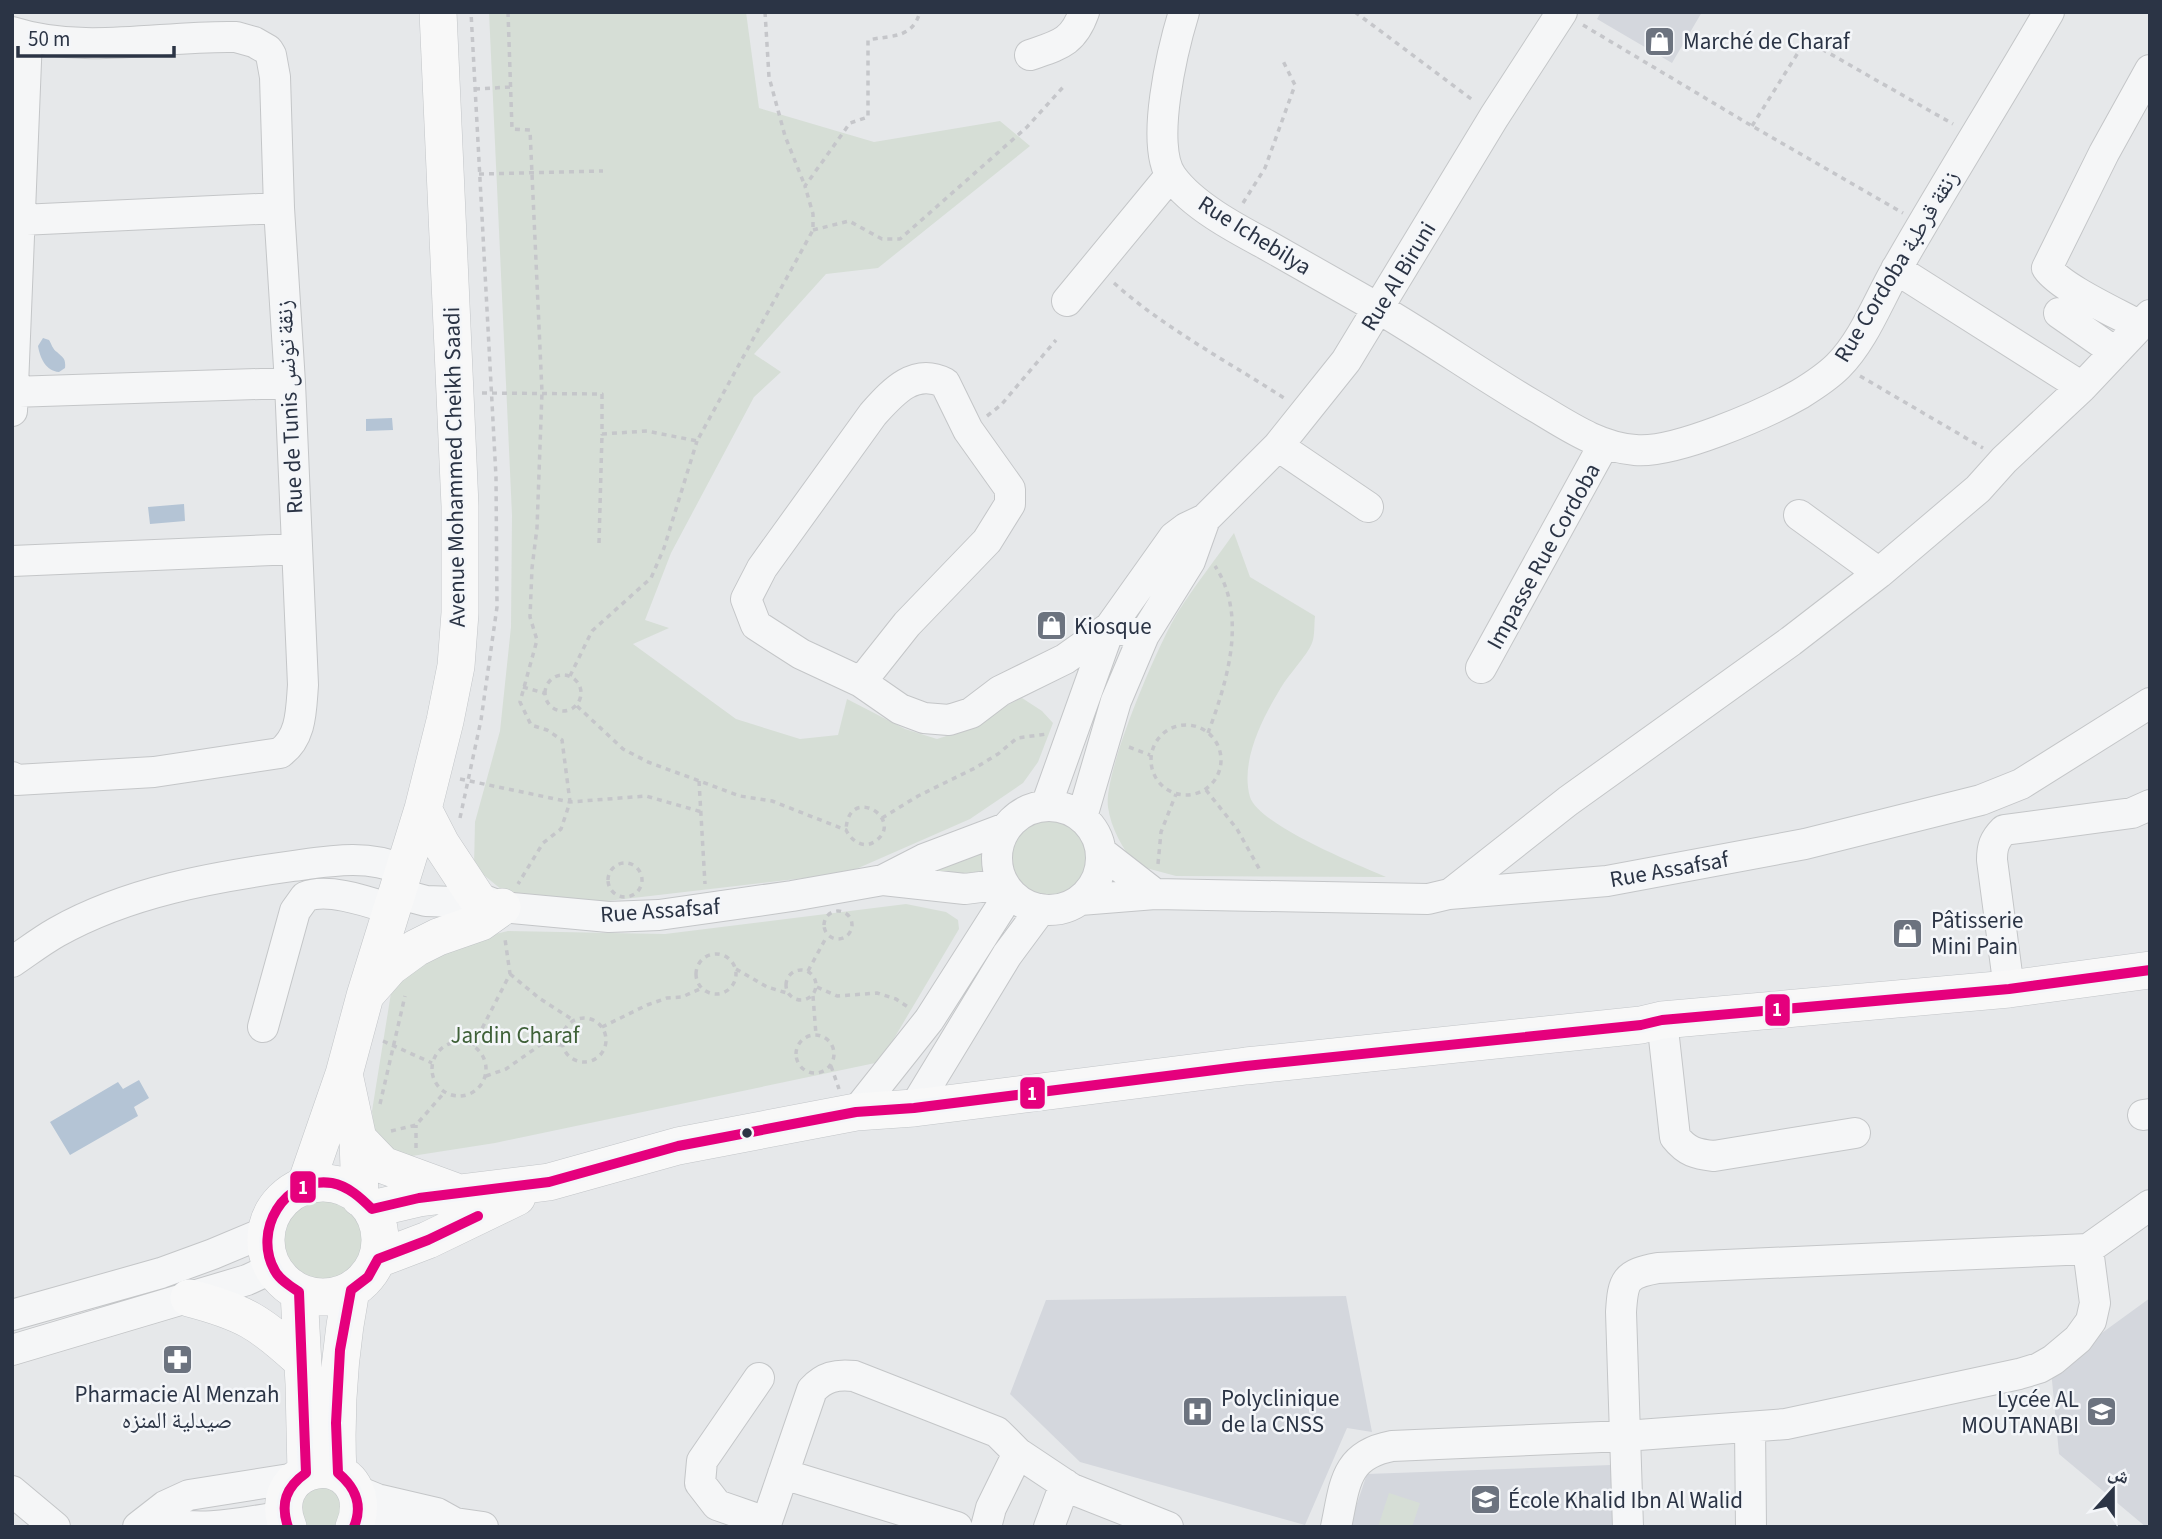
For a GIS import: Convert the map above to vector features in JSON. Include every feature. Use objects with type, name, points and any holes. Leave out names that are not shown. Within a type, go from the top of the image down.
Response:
[{"type":"main road","name":"Avenue Mohammed Cheikh Saadi","points":[[306,1184],[344,1074],[423,809],[456,666],[460,613],[460,506],[438,12]]},
{"type":"main road","points":[[361,1013],[390,967],[416,948],[438,937],[481,922],[489,902],[441,844],[423,809]]},
{"type":"main road","points":[[366,1203],[549,1182],[678,1146],[856,1112],[914,1108],[1246,1066],[1641,1025],[1662,1020],[2009,989],[2150,970]]},
{"type":"main road","name":"Avenue Mohammed Cheikh Saadi","points":[[344,1074],[358,1139],[366,1203]]},
{"type":"main road","points":[[358,1139],[383,1165],[462,1194]]},
{"type":"main road","points":[[378,1259],[428,1240],[549,1182]]},
{"type":"main road","points":[[286,1280],[326,1297],[351,1290],[368,1277],[378,1259],[380,1233],[366,1203],[350,1189],[330,1183],[306,1184],[280,1202],[265,1242],[286,1280],[304,1384],[334,1493]]},
{"type":"main road","points":[[334,1493],[340,1350],[351,1290]]},
{"type":"main road","points":[[189,1298],[229,1309],[252,1319],[301,1360]]},
{"type":"main road","points":[[285,1521],[284,1495],[334,1493]]},
{"type":"street","points":[[1030,55],[1068,40],[1077,30],[1084,12]]},
{"type":"street","points":[[1067,301],[1170,176],[1162,118],[1176,38],[1184,12]]},
{"type":"street","name":"Rue Al Biruni","points":[[1202,530],[1279,446],[1346,361],[1494,117],[1562,12]]},
{"type":"street","name":"Rue Cordoba زنقة قرطبة","points":[[1379,309],[1478,372],[1604,444],[1640,451],[1678,445],[1779,405],[1820,380],[1840,364],[1864,329],[1896,269],[2049,12]]},
{"type":"street","points":[[20,35],[21,220],[13,399],[290,383]]},
{"type":"street","name":"Rue de Tunis زنقة تونس","points":[[14,779],[155,772],[279,753],[294,739],[299,726],[303,685],[275,77],[271,55],[262,45],[236,37],[76,43],[20,35]]},
{"type":"street","points":[[1449,894],[1568,801],[1791,641],[1879,573],[1978,489],[2004,460],[2082,387],[2145,320],[2083,294],[2053,275],[2047,268],[2104,153],[2147,82]]},
{"type":"street","name":"Rue Ichebilya","points":[[1170,176],[1230,225],[1379,309]]},
{"type":"street","points":[[21,220],[279,208]]},
{"type":"street","points":[[1896,269],[2082,387]]},
{"type":"street","points":[[2059,313],[2115,352]]},
{"type":"street","points":[[861,682],[907,624],[987,541],[1010,504],[1010,489],[968,430],[945,383],[931,377],[916,378],[901,387],[873,414],[751,586],[746,600],[756,625],[801,654],[861,682],[900,709],[924,718],[949,720],[971,713],[1000,691],[1065,659],[1110,627],[1144,635]]},
{"type":"street","name":"Impasse Rue Cordoba","points":[[1481,668],[1604,444]]},
{"type":"street","points":[[1279,446],[1368,507]]},
{"type":"street","points":[[1799,515],[1879,573]]},
{"type":"street","points":[[1046,806],[1110,627],[1174,537],[1186,528],[1202,530],[1190,561],[1144,635],[1116,701],[1082,817]]},
{"type":"street","points":[[12,561],[296,549]]},
{"type":"street","name":"Rue Assafsaf","points":[[1080,900],[1155,894],[1428,899],[1449,894],[1607,881],[1805,844],[1981,800],[2021,784],[2150,703]]},
{"type":"street","points":[[2009,989],[1992,860],[1992,847],[1996,837],[2004,830],[2132,813],[2150,805]]},
{"type":"street","points":[[1046,806],[1065,808],[1082,817],[1091,827],[1101,852],[1100,870],[1093,887],[1080,900],[1062,908],[1041,909],[1024,904],[1007,889],[997,865],[998,846],[1006,828],[1023,812],[1046,806]]},
{"type":"street","name":"Rue Assafsaf","points":[[883,880],[924,859],[1006,828]]},
{"type":"street","points":[[1101,852],[1155,894]]},
{"type":"street","points":[[12,962],[57,932],[155,892],[219,877],[355,859],[387,862],[397,891],[342,896],[320,894],[306,897],[295,911],[263,1027]]},
{"type":"street","name":"Rue Assafsaf","points":[[397,891],[426,901],[489,902],[609,917],[659,915],[883,880],[965,889],[1007,889]]},
{"type":"street","points":[[856,1112],[929,1020],[1007,889]]},
{"type":"street","points":[[914,1108],[999,967],[1041,909]]},
{"type":"street","points":[[1662,1020],[1675,1137],[1683,1148],[1693,1154],[1714,1156],[1855,1133]]},
{"type":"street","points":[[1628,1527],[1621,1312],[1623,1290],[1628,1278],[1638,1272],[1658,1268],[2088,1249],[2150,1205]]},
{"type":"street","points":[[12,1315],[161,1273],[268,1231]]},
{"type":"street","points":[[1336,1527],[1346,1481],[1352,1468],[1368,1452],[1378,1449],[1392,1446],[1750,1428],[1812,1419],[1913,1395],[1993,1380],[2044,1365],[2078,1339],[2091,1321],[2095,1303],[2088,1249]]},
{"type":"street","points":[[12,1350],[247,1280],[286,1280]]},
{"type":"street","points":[[759,1378],[702,1461],[700,1483],[717,1505],[765,1524],[812,1390],[819,1382],[840,1374],[854,1376],[997,1432],[1018,1453],[1065,1484],[1104,1503],[1168,1527]]},
{"type":"street","points":[[1750,1428],[1751,1527]]},
{"type":"street","points":[[986,1527],[991,1508],[1018,1453]]},
{"type":"street","points":[[783,1474],[957,1527]]},
{"type":"street","points":[[1049,1527],[1065,1484]]},
{"type":"street","points":[[12,1491],[55,1527]]},
{"type":"street","points":[[334,1493],[407,1527]]},
{"type":"street","points":[[145,1522],[165,1506],[189,1494],[334,1493],[437,1513],[458,1525]]},
{"type":"street","points":[[145,1522],[185,1525],[285,1521]]},
{"type":"path","points":[[508,12],[512,128],[530,130],[542,392],[537,528],[530,617],[537,640],[520,702],[531,725],[548,730],[562,740],[570,802],[561,828],[543,843],[489,902],[510,974],[539,998],[574,1020]]},
{"type":"path","points":[[570,676],[592,631],[651,578],[664,548],[697,441],[813,230],[813,214],[785,136],[769,77],[765,12]]},
{"type":"path","points":[[804,186],[850,123],[868,117],[869,40],[908,32],[916,25],[920,12]]},
{"type":"path","points":[[1355,12],[1494,117]]},
{"type":"path","points":[[1562,12],[1923,224]]},
{"type":"path","points":[[1752,126],[1806,40],[1976,136]]},
{"type":"path","points":[[1230,225],[1265,168],[1295,85],[1283,61]]},
{"type":"path","points":[[813,230],[849,221],[882,240],[900,239],[1027,127],[1065,85]]},
{"type":"path","points":[[441,91],[511,87]]},
{"type":"path","points":[[445,175],[603,171]]},
{"type":"path","points":[[1097,267],[1128,296],[1306,411]]},
{"type":"path","points":[[968,430],[1002,405],[1056,340]]},
{"type":"path","points":[[1840,364],[2004,460]]},
{"type":"path","points":[[455,394],[602,394],[600,544]]},
{"type":"path","points":[[602,434],[647,431],[697,441]]},
{"type":"path","points":[[1202,530],[1230,605],[1232,640],[1226,674],[1208,733]]},
{"type":"path","points":[[570,676],[577,681],[581,689],[577,706],[570,711],[552,709],[545,693],[547,685],[553,678],[570,676]]},
{"type":"path","points":[[523,687],[545,693]]},
{"type":"path","points":[[577,706],[623,749],[648,762],[740,796],[772,801],[846,830]]},
{"type":"path","points":[[1175,725],[1196,725],[1213,736],[1222,754],[1219,775],[1206,790],[1186,796],[1167,790],[1153,775],[1150,755],[1158,736],[1175,725]]},
{"type":"path","points":[[882,818],[918,796],[987,761],[1017,738],[1054,733],[1069,740]]},
{"type":"path","points":[[432,773],[570,802],[646,796],[702,812]]},
{"type":"path","points":[[699,781],[705,886]]},
{"type":"path","points":[[1206,790],[1248,848],[1269,894]]},
{"type":"path","points":[[1155,894],[1161,832],[1176,793]]},
{"type":"path","points":[[868,807],[882,818],[882,836],[871,844],[857,844],[846,830],[846,821],[851,813],[859,808],[868,807]]},
{"type":"path","points":[[871,844],[873,851]]},
{"type":"path","points":[[625,862],[635,865],[641,873],[642,883],[638,891],[629,897],[611,891],[609,872],[616,864],[625,862]]},
{"type":"path","points":[[840,911],[848,915],[852,923],[850,932],[844,938],[835,939],[828,935],[824,927],[825,919],[831,913],[840,911]]},
{"type":"path","points":[[808,971],[828,935]]},
{"type":"path","points":[[711,954],[722,954],[731,960],[736,969],[736,980],[730,989],[720,995],[710,994],[701,988],[696,979],[696,968],[702,959],[711,954]]},
{"type":"path","points":[[736,969],[767,987],[787,993],[794,999],[804,1000],[813,996]]},
{"type":"path","points":[[787,993],[785,983],[790,974],[798,969],[808,971],[815,977],[817,987],[813,996],[816,1035]]},
{"type":"path","points":[[473,1046],[510,974]]},
{"type":"path","points":[[817,987],[837,996],[877,993],[896,999],[929,1020]]},
{"type":"path","points":[[602,1027],[647,1005],[667,998],[682,997],[701,988]]},
{"type":"path","points":[[361,1013],[432,1063]]},
{"type":"path","points":[[574,1020],[594,1020],[602,1027],[606,1046],[601,1055],[593,1061],[583,1063],[566,1054],[562,1035],[566,1026],[574,1020]]},
{"type":"path","points":[[816,1035],[826,1038],[833,1046],[835,1056],[831,1065],[823,1072],[814,1074],[797,1063],[796,1053],[799,1043],[816,1035]]},
{"type":"path","points":[[486,1076],[484,1059],[473,1046],[457,1042],[441,1048],[432,1063],[433,1080],[444,1093],[461,1097],[477,1090],[486,1076],[506,1069],[543,1043],[562,1045]]},
{"type":"path","points":[[416,1125],[444,1093]]},
{"type":"shaded area","name":"Marché de Charaf","points":[[1601,12],[1702,12],[1672,63],[1597,19]]},
{"type":"shaded area","name":"Polyclinique de la CNSS","points":[[1346,1296],[1372,1432],[1347,1428],[1305,1525],[1080,1462],[1010,1394],[1046,1300]]},
{"type":"shaded area","name":"Lycée AL MOUTANABI","points":[[2150,1298],[2150,1527],[2146,1527],[2059,1454],[2051,1370]]},
{"type":"shaded area","name":"École Khalid Ibn Al Walid","points":[[1611,1465],[1613,1527],[1349,1527],[1367,1474]]},
{"type":"green space","points":[[489,12],[746,12],[759,108],[874,142],[1000,121],[1030,146],[878,268],[826,274],[754,354],[781,372],[754,397],[671,553],[645,620],[669,628],[633,644],[736,719],[800,739],[838,735],[847,699],[905,729],[937,739],[971,728],[1022,698],[1042,711],[1053,723],[1038,762],[1023,783],[970,819],[847,873],[581,904],[513,899],[474,867],[475,822],[500,731],[511,627],[512,515]]},
{"type":"green space","points":[[1234,533],[1250,577],[1315,616],[1312,643],[1272,702],[1254,741],[1248,770],[1250,797],[1257,808],[1271,820],[1333,854],[1386,877],[1176,876],[1135,865],[1115,831],[1108,807],[1109,790],[1134,709],[1158,651],[1178,612]]},
{"type":"green space","points":[[1042,817],[1058,817],[1072,823],[1083,834],[1089,848],[1089,864],[1083,878],[1072,889],[1058,895],[1042,895],[1028,889],[1017,878],[1011,864],[1011,848],[1017,834],[1028,823]]},
{"type":"green space","points":[[984,848],[983,867],[987,879],[924,873]]},
{"type":"green space","name":"Jardin Charaf","points":[[906,904],[946,912],[958,920],[959,929],[880,1062],[495,1143],[399,1158],[375,1138],[372,1111],[391,993],[414,968],[479,938],[508,931],[665,934]]},
{"type":"green space","points":[[324,1195],[341,1199],[356,1209],[366,1224],[370,1241],[366,1258],[356,1273],[341,1283],[324,1287],[307,1283],[292,1273],[282,1258],[278,1241],[282,1224],[292,1209],[307,1199]]},
{"type":"green space","points":[[340,1486],[350,1527],[297,1527],[305,1487]]},
{"type":"green space","points":[[1389,1493],[1420,1503],[1412,1527],[1378,1527]]},
{"type":"water","points":[[43,338],[49,340],[64,360],[65,368],[59,372],[47,366],[42,359],[38,346]]},
{"type":"water","points":[[392,418],[393,430],[366,431],[366,419]]},
{"type":"water","points":[[184,504],[185,521],[150,524],[148,507]]},
{"type":"water","points":[[139,1080],[149,1098],[134,1107],[138,1116],[70,1155],[50,1122],[118,1082],[123,1089]]},
{"type":"transit line","name":"1","points":[[288,1527],[286,1496],[306,1473],[299,1292],[282,1280],[275,1271],[267,1239],[277,1209],[287,1197],[300,1188],[315,1183],[332,1183],[343,1187],[372,1209],[419,1198],[549,1182],[678,1146],[856,1112],[914,1108],[1246,1066],[1641,1025],[1662,1020],[2009,989],[2150,970]]},
{"type":"transit line","name":"1","points":[[354,1527],[358,1504],[353,1491],[338,1473],[336,1423],[340,1350],[351,1290],[368,1277],[378,1259],[428,1240],[478,1216]]},
{"type":"place","name":"Marché de Charaf","points":[[1660,41]]},
{"type":"place","name":"Kiosque","points":[[1051,626]]},
{"type":"place","name":"Pâtisserie Mini Pain","points":[[1908,933]]},
{"type":"place","name":"Pharmacie Al Menzah صيدلية المنزه","points":[[177,1360]]},
{"type":"place","name":"Polyclinique de la CNSS","points":[[1198,1411]]},
{"type":"place","name":"Lycée AL MOUTANABI","points":[[2102,1412]]},
{"type":"place","name":"École Khalid Ibn Al Walid","points":[[1485,1500]]}]
